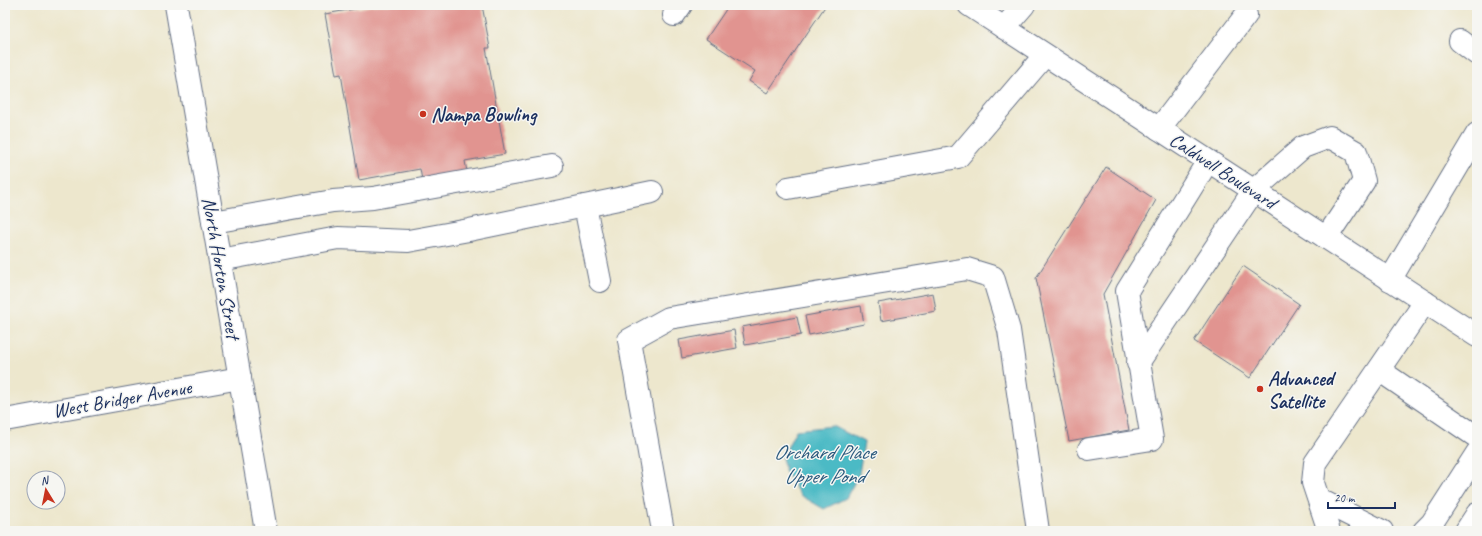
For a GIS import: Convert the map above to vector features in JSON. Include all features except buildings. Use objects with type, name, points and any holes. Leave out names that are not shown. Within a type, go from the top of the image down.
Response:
[{"type":"street","name":"North Horton Street","points":[[176,5],[266,531]]},
{"type":"street","name":"Caldwell Boulevard","points":[[969,5],[1477,336]]},
{"type":"street","points":[[1004,28],[1024,5]]},
{"type":"street","points":[[1159,129],[1246,15]]},
{"type":"street","points":[[1460,42],[1477,54]]},
{"type":"street","points":[[788,188],[958,157],[1045,54]]},
{"type":"street","points":[[1390,280],[1477,134]]},
{"type":"street","points":[[1138,363],[1254,190],[1303,147],[1330,137],[1356,152],[1364,181],[1326,238]]},
{"type":"street","points":[[1089,449],[1152,439],[1127,291],[1208,161]]},
{"type":"street","points":[[213,222],[333,201],[373,198],[552,166]]},
{"type":"street","points":[[220,260],[338,238],[408,240],[469,230],[652,192]]},
{"type":"street","points":[[586,206],[600,280]]},
{"type":"street","points":[[662,531],[629,340],[669,318],[967,268],[993,277],[1009,330],[1038,531]]},
{"type":"street","points":[[1329,531],[1320,500],[1313,483],[1315,463],[1425,302]]},
{"type":"street","points":[[1379,370],[1477,437]]},
{"type":"street","name":"West Bridger Avenue","points":[[5,420],[240,378]]},
{"type":"street","points":[[1424,531],[1432,523],[1477,453]]},
{"type":"street","points":[[1320,500],[1382,531]]},
{"type":"street","points":[[1466,531],[1477,514]]},
{"type":"water","name":"Orchard Place Upper Pond","points":[[833,426],[864,442],[859,474],[846,498],[824,509],[800,495],[786,473],[782,458],[796,430]]},
{"type":"place","name":"Nampa Bowling","points":[[423,114]]},
{"type":"place","name":"Advanced Satellite","points":[[1260,389]]}]
